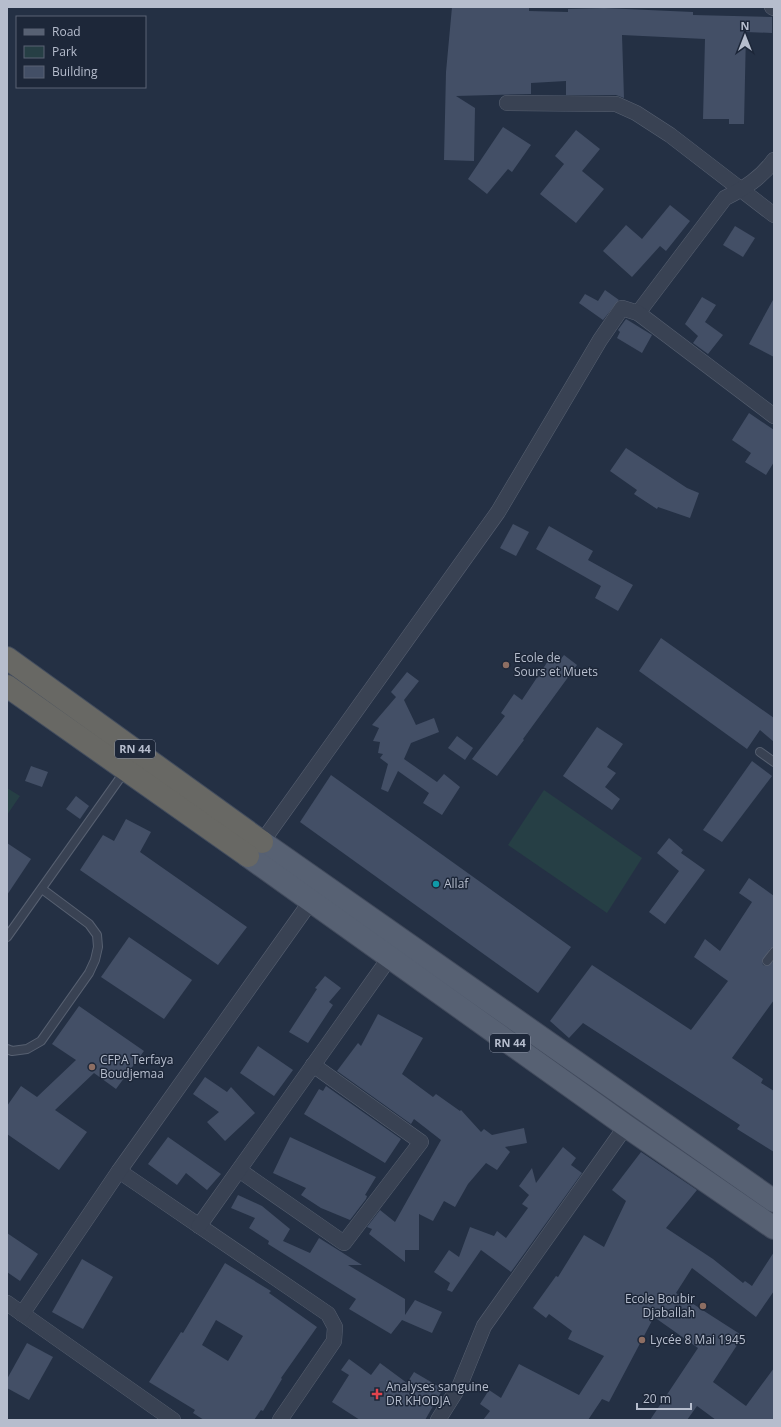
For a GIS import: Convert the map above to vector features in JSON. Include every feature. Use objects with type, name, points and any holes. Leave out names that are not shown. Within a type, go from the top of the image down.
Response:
[{"type":"highway","name":"RN 44","points":[[7,658],[255,849]]},
{"type":"highway","name":"RN 44","points":[[7,686],[125,771],[255,849]]},
{"type":"main road","name":"RN 44","points":[[255,849],[311,901],[626,1126],[774,1228]]},
{"type":"main road","name":"RN 44","points":[[255,849],[774,1201]]},
{"type":"street","points":[[507,103],[616,104],[636,113],[670,136],[774,216]]},
{"type":"street","points":[[638,313],[725,198],[740,191],[759,178],[774,160]]},
{"type":"street","points":[[255,849],[498,512],[600,340],[622,308],[638,313],[774,416]]},
{"type":"street","points":[[22,1314],[119,1171],[311,901]]},
{"type":"street","points":[[199,1226],[390,957]]},
{"type":"street","points":[[239,1170],[344,1243],[421,1142],[313,1065]]},
{"type":"street","points":[[438,1420],[460,1385],[484,1326],[626,1126]]},
{"type":"street","points":[[119,1171],[328,1314],[335,1327],[334,1342],[280,1420]]},
{"type":"street","points":[[7,1303],[173,1420]]},
{"type":"lane","points":[[760,752],[774,762]]},
{"type":"lane","points":[[7,936],[125,771]]},
{"type":"lane","points":[[7,1049],[12,1051],[27,1049],[41,1041],[96,960],[98,947],[97,935],[89,924],[42,889]]},
{"type":"lane","points":[[767,961],[774,952]]},
{"type":"green space","points":[[7,788],[20,796],[7,815]]},
{"type":"green space","points":[[544,790],[642,858],[607,913],[508,845]]},
{"type":"building","points":[[452,7],[529,7],[529,11],[568,12],[568,9],[604,8],[693,12],[693,15],[772,17],[772,33],[746,32],[744,124],[729,124],[729,119],[703,119],[705,39],[622,35],[624,98],[616,95],[566,95],[566,81],[531,83],[531,94],[456,96],[475,108],[474,161],[444,160],[446,72]]},
{"type":"building","points":[[503,127],[531,145],[512,172],[508,169],[487,194],[468,179]]},
{"type":"building","points":[[576,130],[600,149],[582,171],[604,189],[576,223],[540,194],[564,164],[555,156]]},
{"type":"building","points":[[670,205],[690,221],[666,251],[660,246],[632,277],[603,251],[626,225],[642,239]]},
{"type":"building","points":[[735,226],[755,238],[743,257],[723,245]]},
{"type":"building","points":[[605,290],[619,300],[603,320],[579,303],[585,294],[598,301]]},
{"type":"building","points":[[702,297],[716,305],[705,322],[723,335],[708,354],[693,343],[698,336],[685,324]]},
{"type":"building","points":[[774,298],[774,357],[749,344]]},
{"type":"building","points":[[626,319],[652,335],[642,353],[617,338],[620,332],[618,330]]},
{"type":"building","points":[[749,413],[774,430],[774,462],[766,475],[745,462],[751,453],[732,440]]},
{"type":"building","points":[[626,448],[687,488],[699,493],[690,518],[658,507],[657,509],[634,494],[637,490],[610,471]]},
{"type":"building","points":[[513,524],[529,532],[516,556],[500,548]]},
{"type":"building","points":[[549,526],[593,551],[588,560],[633,585],[618,611],[595,598],[601,586],[536,549]]},
{"type":"building","points":[[661,638],[774,718],[774,742],[760,730],[747,749],[639,671]]},
{"type":"building","points":[[552,655],[560,660],[564,655],[577,665],[497,776],[472,759],[505,716],[501,713],[514,694],[522,700]]},
{"type":"building","points":[[407,672],[419,681],[404,700],[416,725],[434,718],[439,732],[411,743],[404,759],[437,782],[444,774],[460,787],[442,815],[423,803],[429,793],[398,771],[388,792],[381,789],[388,764],[380,758],[383,754],[378,753],[380,742],[373,741],[379,728],[372,725],[396,697],[391,692]]},
{"type":"building","points":[[597,727],[623,744],[607,767],[616,773],[605,787],[620,799],[612,810],[563,776]]},
{"type":"building","points":[[457,736],[473,748],[465,760],[448,748]]},
{"type":"building","points":[[752,761],[772,776],[722,842],[703,830]]},
{"type":"building","points":[[31,766],[48,772],[42,787],[25,781]]},
{"type":"building","name":"Allaf","points":[[331,775],[571,947],[538,993],[300,822]]},
{"type":"building","points":[[76,796],[89,806],[80,819],[66,809]]},
{"type":"building","points":[[126,819],[151,832],[140,852],[247,927],[218,965],[80,870],[103,835],[114,841]]},
{"type":"building","points":[[669,838],[683,850],[681,853],[705,870],[665,924],[649,912],[679,871],[657,853]]},
{"type":"building","points":[[7,843],[31,859],[7,895]]},
{"type":"building","points":[[749,878],[774,896],[774,947],[770,949],[762,961],[763,965],[767,966],[774,961],[774,1000],[732,1058],[763,1079],[761,1083],[774,1091],[774,1152],[737,1129],[740,1125],[583,1023],[569,1038],[550,1021],[592,965],[691,1030],[728,981],[694,957],[705,939],[720,951],[752,902],[739,893]]},
{"type":"building","points":[[129,937],[192,980],[164,1019],[101,977]]},
{"type":"building","points":[[325,976],[341,988],[329,1002],[333,1005],[308,1043],[289,1032],[317,989],[315,988]]},
{"type":"building","points":[[79,1006],[144,1051],[116,1089],[94,1073],[55,1110],[87,1132],[59,1170],[7,1134],[7,1106],[21,1086],[37,1097],[76,1060],[52,1044]]},
{"type":"building","points":[[378,1014],[423,1038],[402,1074],[433,1097],[436,1094],[460,1111],[461,1110],[481,1132],[484,1129],[492,1135],[524,1128],[527,1143],[505,1147],[510,1152],[497,1170],[486,1163],[468,1184],[455,1207],[444,1201],[433,1221],[419,1214],[419,1250],[405,1250],[405,1262],[369,1234],[372,1229],[367,1227],[380,1210],[395,1222],[441,1140],[414,1119],[411,1124],[337,1071],[358,1043],[361,1046]]},
{"type":"building","points":[[258,1046],[293,1070],[274,1096],[240,1073]]},
{"type":"building","points":[[205,1077],[227,1092],[231,1087],[255,1113],[225,1141],[207,1122],[219,1112],[193,1094]]},
{"type":"building","points":[[326,1086],[401,1139],[385,1163],[304,1114],[319,1089],[323,1091]]},
{"type":"building","points":[[168,1137],[221,1174],[207,1190],[186,1173],[177,1185],[148,1164]]},
{"type":"building","points":[[290,1137],[376,1177],[365,1195],[367,1196],[366,1199],[350,1220],[321,1208],[301,1195],[306,1188],[273,1173]]},
{"type":"building","points":[[563,1147],[576,1158],[571,1165],[582,1173],[511,1272],[481,1250],[452,1292],[447,1290],[450,1283],[434,1272],[449,1250],[459,1257],[470,1227],[494,1236],[497,1231],[506,1238],[528,1208],[522,1204],[529,1195],[519,1186],[532,1168],[536,1183]]},
{"type":"building","points":[[641,1152],[697,1190],[666,1228],[713,1259],[743,1283],[745,1281],[752,1286],[774,1252],[774,1291],[756,1317],[692,1268],[676,1293],[743,1336],[713,1382],[746,1406],[774,1368],[774,1420],[716,1420],[697,1406],[687,1420],[650,1420],[698,1348],[654,1317],[609,1402],[602,1399],[588,1420],[483,1420],[490,1411],[480,1404],[489,1390],[501,1398],[519,1364],[579,1395],[604,1356],[568,1339],[572,1331],[549,1314],[546,1318],[533,1308],[556,1276],[558,1277],[584,1235],[604,1247],[626,1201],[612,1190]]},
{"type":"building","points":[[238,1195],[262,1206],[290,1229],[283,1241],[310,1253],[319,1238],[362,1265],[348,1265],[405,1299],[405,1315],[415,1300],[442,1312],[432,1333],[402,1320],[391,1334],[349,1309],[356,1299],[268,1244],[269,1241],[249,1228],[255,1218],[231,1208]]},
{"type":"building","points":[[7,1233],[38,1254],[20,1281],[7,1272]]},
{"type":"building","points":[[82,1259],[113,1277],[83,1329],[52,1312]]},
{"type":"building","points":[[225,1263],[271,1291],[269,1293],[317,1327],[281,1378],[282,1379],[263,1411],[261,1410],[254,1420],[204,1420],[193,1413],[195,1410],[149,1382],[181,1332],[183,1333]],"holes":[[[216,1320],[243,1336],[228,1361],[202,1345]]]},
{"type":"building","points":[[27,1343],[53,1357],[29,1400],[7,1388],[7,1379]]},
{"type":"building","points":[[349,1359],[371,1375],[380,1363],[407,1383],[414,1372],[443,1389],[425,1420],[360,1420],[332,1402],[349,1375],[341,1370]]},
{"type":"place","name":"Ecole de Sours et Muets","points":[[506,665]]},
{"type":"place","name":"Allaf","points":[[436,884]]},
{"type":"place","name":"CFPA Terfaya Boudjemaa","points":[[92,1067]]},
{"type":"place","name":"Ecole Boubir Djaballah","points":[[703,1306]]},
{"type":"place","name":"Lycée 8 Mai 1945","points":[[642,1340]]},
{"type":"place","name":"Analyses sanguine DR KHODJA","points":[[377,1394]]}]
